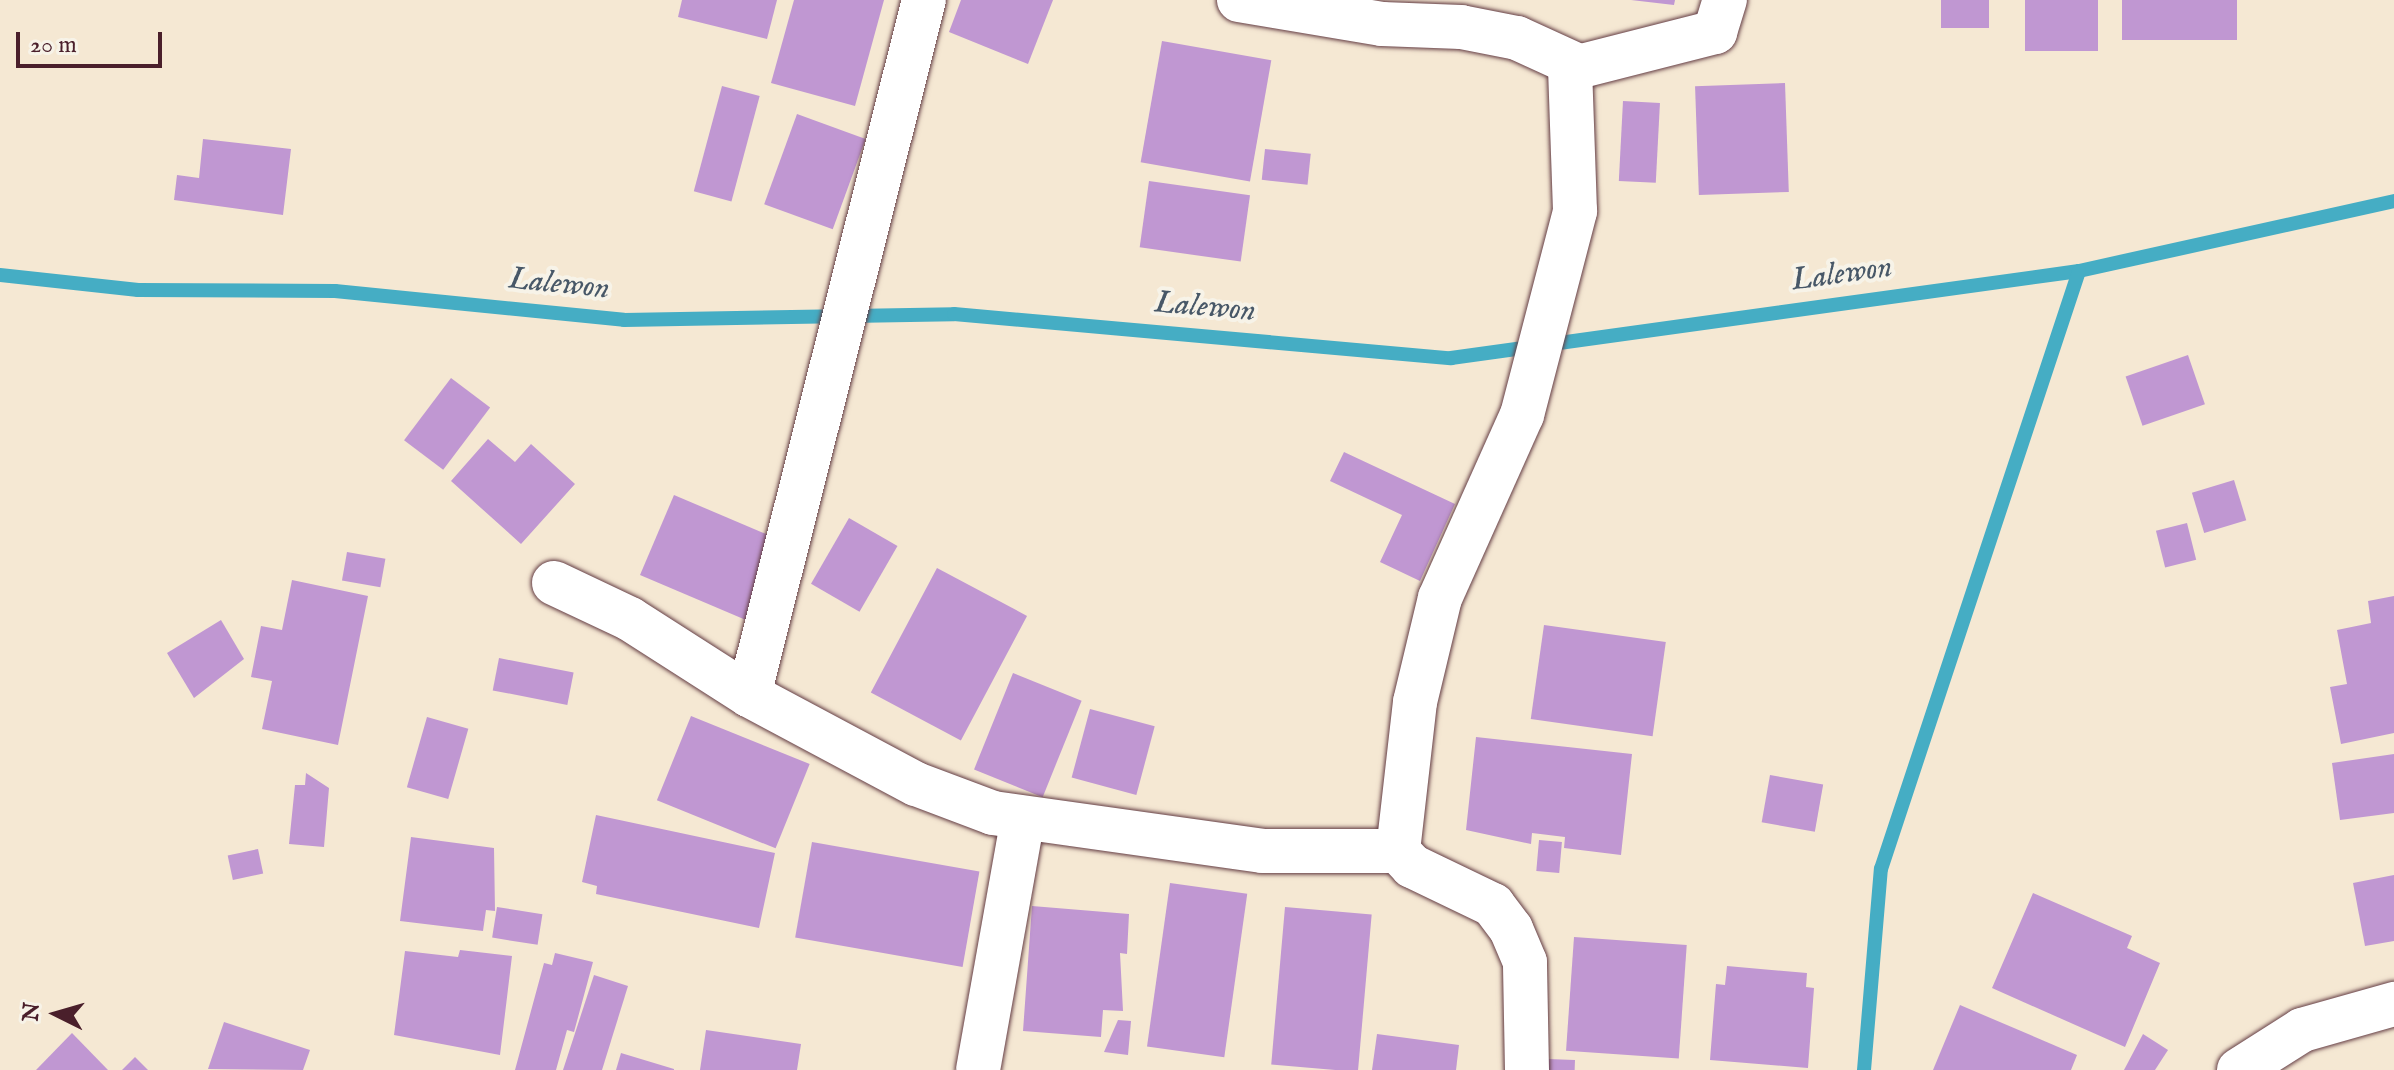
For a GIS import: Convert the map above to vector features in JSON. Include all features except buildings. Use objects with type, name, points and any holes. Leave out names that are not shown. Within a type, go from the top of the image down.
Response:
[{"type":"street","points":[[749,695],[924,0]]},
{"type":"street","points":[[1239,0],[1382,24],[1461,27],[1517,38],[1576,65],[1695,41],[1715,32],[1725,0]]},
{"type":"street","points":[[1398,851],[1415,702],[1440,598],[1522,415],[1575,211],[1568,77],[1576,65]]},
{"type":"street","points":[[554,583],[630,619],[749,695],[916,784],[1023,818],[1262,851],[1398,851],[1412,866],[1493,905],[1511,929],[1525,962],[1527,1070]]},
{"type":"street","points":[[978,1070],[1023,818]]},
{"type":"street","points":[[2239,1070],[2302,1030],[2394,1004]]},
{"type":"waterway","name":"Lalewon","points":[[0,275],[138,290],[335,291],[624,320],[954,314],[1451,358],[2079,271],[2394,201]]},
{"type":"waterway","points":[[1864,1070],[1881,869],[2079,271]]}]
